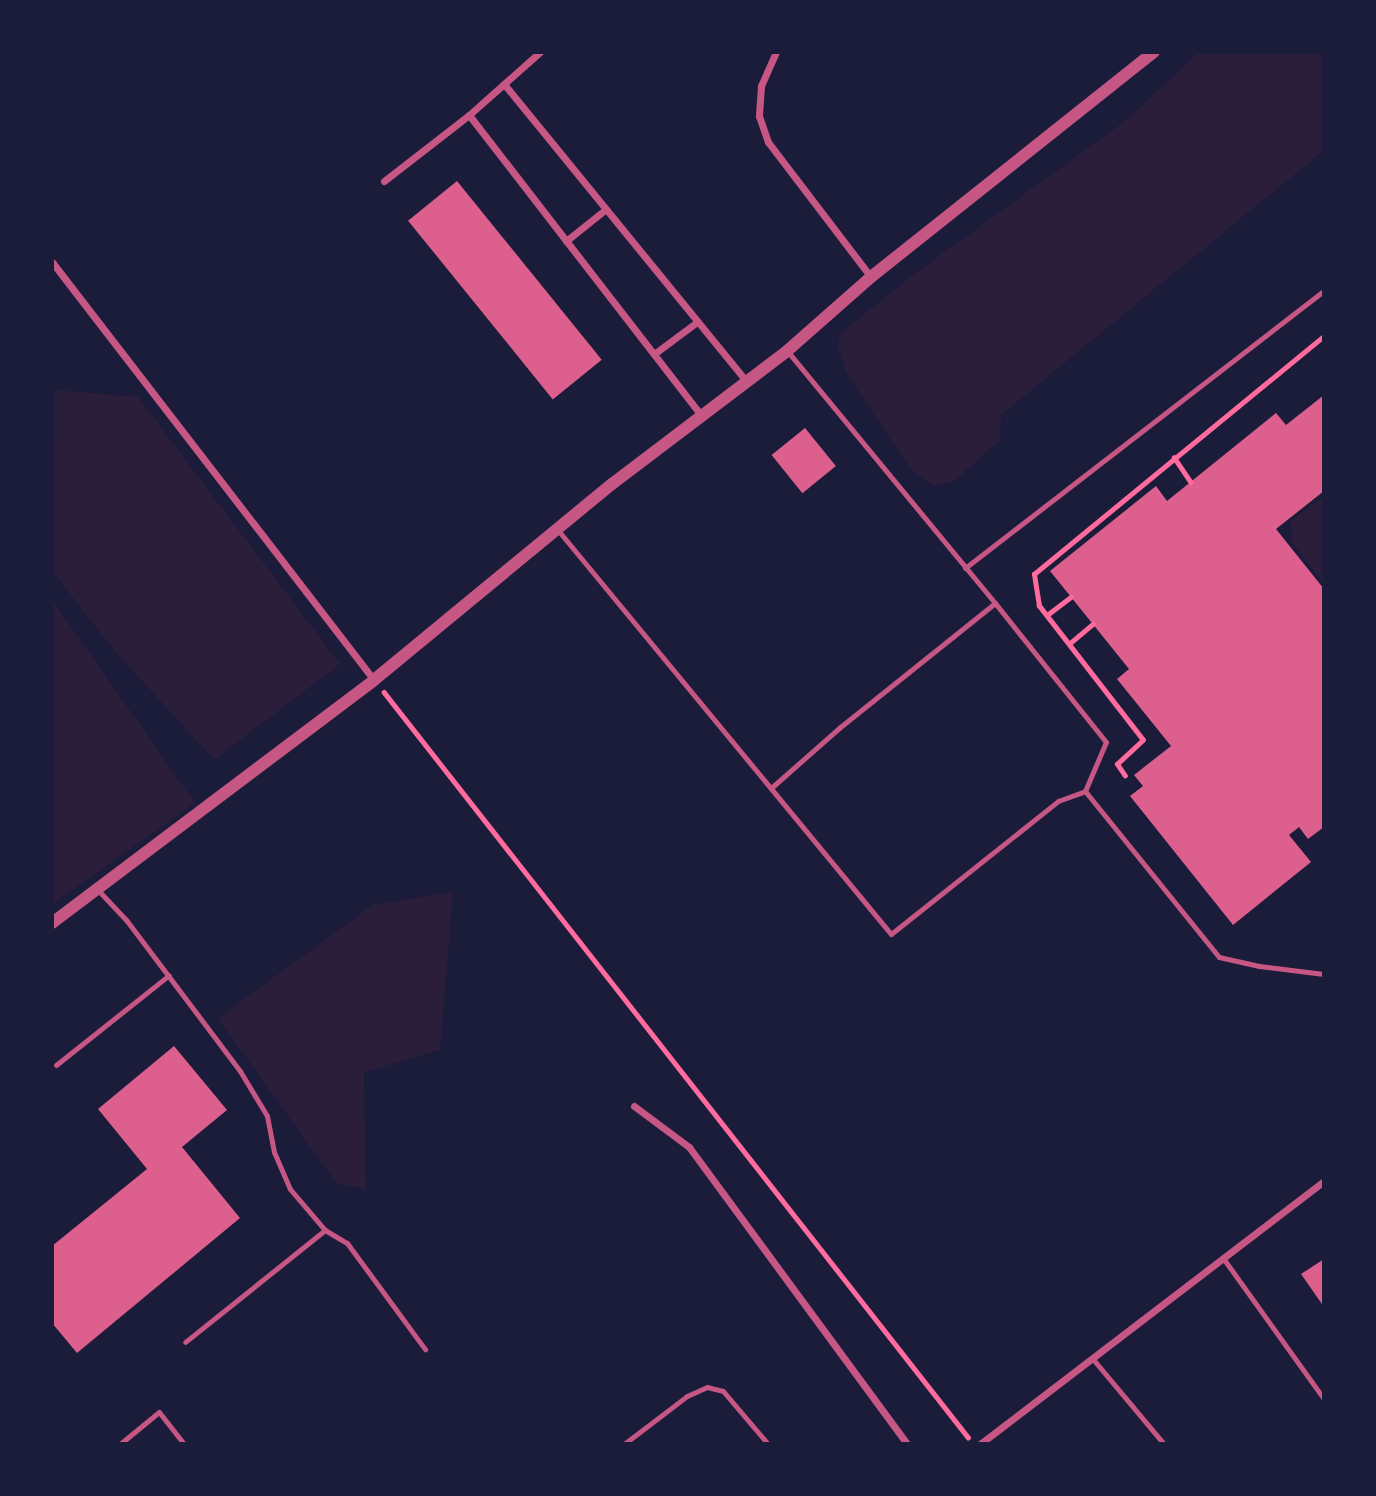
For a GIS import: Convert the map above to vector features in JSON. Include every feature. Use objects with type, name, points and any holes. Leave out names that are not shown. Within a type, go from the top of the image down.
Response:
[{"type":"street","points":[[384,181],[469,115],[540,52]]},
{"type":"street","points":[[776,52],[761,86],[759,116],[768,142],[871,277]]},
{"type":"street","points":[[52,923],[374,680],[557,529],[787,351],[871,277],[1154,52]]},
{"type":"street","points":[[504,84],[747,382]]},
{"type":"street","points":[[469,115],[702,416]]},
{"type":"street","points":[[566,241],[606,209]]},
{"type":"street","points":[[52,262],[374,680]]},
{"type":"street","points":[[654,354],[697,322]]},
{"type":"street","points":[[634,1106],[689,1147],[907,1444]]},
{"type":"street","points":[[980,1444],[1322,1182]]},
{"type":"lane","points":[[965,568],[1324,291]]},
{"type":"lane","points":[[557,529],[891,934],[1058,801],[1085,791],[1106,742],[787,351]]},
{"type":"lane","points":[[771,788],[839,728],[995,603]]},
{"type":"lane","points":[[1085,791],[1219,957],[1259,966],[1324,974]]},
{"type":"lane","points":[[97,889],[169,975],[240,1071],[267,1116],[274,1152],[290,1189],[325,1230],[347,1243],[425,1349]]},
{"type":"lane","points":[[56,1065],[169,975]]},
{"type":"lane","points":[[185,1342],[325,1230]]},
{"type":"lane","points":[[1223,1258],[1324,1399]]},
{"type":"lane","points":[[1091,1358],[1164,1444]]},
{"type":"lane","points":[[624,1444],[687,1396],[707,1387],[723,1391],[768,1444]]},
{"type":"lane","points":[[120,1444],[159,1412],[184,1444]]},
{"type":"path","points":[[1125,776],[1117,764],[1143,740],[1040,606],[1034,574],[1324,336]]},
{"type":"path","points":[[1174,457],[1191,482]]},
{"type":"path","points":[[1047,615],[1071,597]]},
{"type":"path","points":[[1069,644],[1093,624]]},
{"type":"path","points":[[374,680],[973,1444]]},
{"type":"shaded area","points":[[1199,52],[1323,53],[1323,151],[1001,415],[1000,440],[953,482],[933,486],[909,467],[846,373],[838,348],[840,334],[910,277],[1124,122]]},
{"type":"shaded area","points":[[55,390],[138,397],[340,664],[214,760],[112,648],[53,572]]},
{"type":"shaded area","points":[[1323,497],[1323,582],[1290,540],[1293,531],[1289,522]]},
{"type":"shaded area","points":[[53,601],[195,803],[52,904]]},
{"type":"shaded area","points":[[453,892],[440,1050],[364,1072],[366,1189],[336,1183],[218,1018],[373,905]]},
{"type":"building","points":[[457,181],[602,360],[553,399],[408,221]]},
{"type":"building","points":[[1324,395],[1324,491],[1276,529],[1324,589],[1324,827],[1308,839],[1299,827],[1289,835],[1311,862],[1233,925],[1130,796],[1143,786],[1134,775],[1171,746],[1117,679],[1129,669],[1050,571],[1156,486],[1167,501],[1276,413],[1286,425]]},
{"type":"building","points":[[805,428],[836,466],[802,493],[772,455]]},
{"type":"building","points":[[174,1046],[227,1110],[182,1147],[240,1218],[77,1353],[52,1323],[52,1246],[147,1169],[98,1109]]},
{"type":"building","points":[[1324,1259],[1324,1307],[1301,1274]]}]
